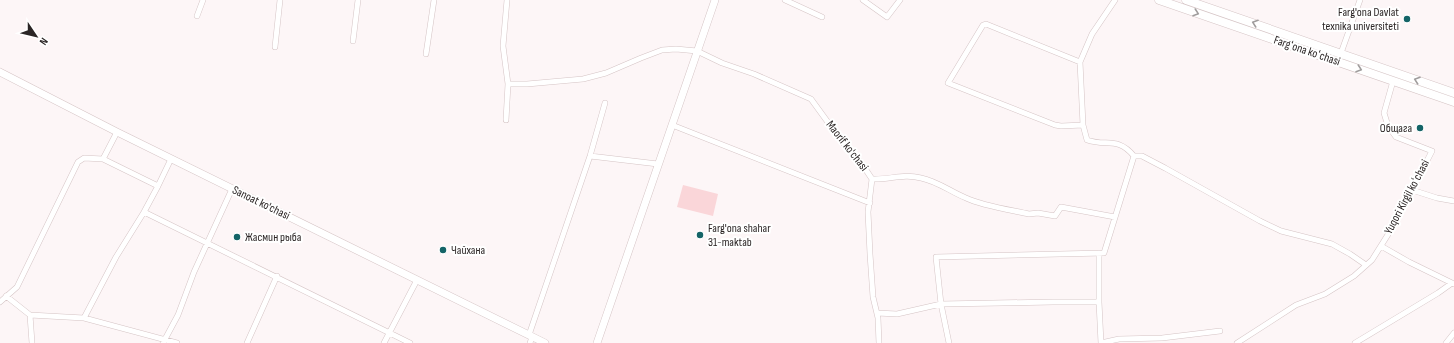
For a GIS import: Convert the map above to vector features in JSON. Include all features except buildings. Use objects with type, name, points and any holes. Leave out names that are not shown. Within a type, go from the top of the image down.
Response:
[{"type":"main road","points":[[597,343],[715,0]]},
{"type":"main road","name":"Fargʻona koʻchasi","points":[[1159,0],[1307,46],[1341,53],[1454,92]]},
{"type":"main road","name":"Fargʻona koʻchasi","points":[[1186,0],[1307,46],[1393,81],[1454,102]]},
{"type":"main road","name":"Sanoat ko'chasi","points":[[0,72],[171,159],[418,280],[530,338],[545,343]]},
{"type":"street","points":[[197,16],[203,0]]},
{"type":"street","points":[[276,46],[280,0]]},
{"type":"street","points":[[353,42],[358,0]]},
{"type":"street","points":[[426,54],[434,0]]},
{"type":"street","points":[[506,120],[508,84],[503,46],[507,0]]},
{"type":"street","points":[[785,0],[822,17]]},
{"type":"street","points":[[863,0],[887,17],[900,0]]},
{"type":"street","points":[[1115,0],[1092,34],[1080,62],[1083,125],[1087,140],[1093,142],[1119,144],[1128,149],[1134,156],[1142,156],[1260,221],[1281,231],[1332,244],[1366,265]]},
{"type":"street","points":[[1341,53],[1360,0]]},
{"type":"street","points":[[1080,62],[986,24],[948,83],[1055,125],[1083,125]]},
{"type":"street","points":[[508,84],[527,84],[583,79],[606,73],[662,50],[682,49],[697,51]]},
{"type":"street","name":"Maorif ko'chasi","points":[[697,51],[722,63],[754,74],[811,99],[843,143],[860,161],[872,179],[868,212],[873,297],[877,313],[879,343]]},
{"type":"street","name":"Yuqori Kirgil koʻchasi","points":[[1237,343],[1296,305],[1325,294],[1354,276],[1372,260],[1394,226],[1432,151],[1396,137],[1388,126],[1384,113],[1393,81]]},
{"type":"street","points":[[530,338],[590,156],[605,103]]},
{"type":"street","points":[[672,125],[870,202]]},
{"type":"street","points":[[103,159],[117,132]]},
{"type":"street","points":[[590,156],[658,164]]},
{"type":"street","points":[[949,343],[941,304],[936,257],[1104,253],[1134,156]]},
{"type":"street","points":[[0,302],[16,287],[78,162],[84,158],[103,159],[158,186]]},
{"type":"street","points":[[84,318],[116,257],[144,212],[171,159]]},
{"type":"street","points":[[872,179],[884,180],[904,175],[922,178],[968,199],[1029,214],[1038,213],[1054,216],[1061,207],[1115,217]]},
{"type":"street","points":[[164,341],[178,315],[194,272],[232,189]]},
{"type":"street","points":[[1412,190],[1437,198],[1454,201]]},
{"type":"street","points":[[144,212],[207,244],[277,276],[410,343]]},
{"type":"street","name":"Yuqori Kirgil koʻchasi","points":[[1381,246],[1453,284]]},
{"type":"street","points":[[1099,253],[1101,343],[1220,331]]},
{"type":"street","points":[[247,343],[277,276]]},
{"type":"street","points":[[384,343],[418,280]]},
{"type":"street","name":"Yuqori Kirgil koʻchasi","points":[[1355,343],[1453,284]]},
{"type":"street","points":[[6,296],[30,315],[84,318],[164,341],[176,343]]},
{"type":"street","points":[[877,313],[896,314],[941,304],[1099,302]]},
{"type":"street","points":[[30,315],[32,343]]},
{"type":"street","points":[[1446,343],[1454,333]]},
{"type":"shaded area","points":[[683,185],[718,194],[713,216],[677,207]]},
{"type":"place","name":"Farg'ona Davlat texnika universiteti","points":[[1407,19]]},
{"type":"place","name":"Общага","points":[[1420,128]]},
{"type":"place","name":"Farg'ona shahar 31-maktab","points":[[700,235]]},
{"type":"place","name":"Жасмин рыба","points":[[237,237]]},
{"type":"place","name":"Чайхана","points":[[443,250]]}]
